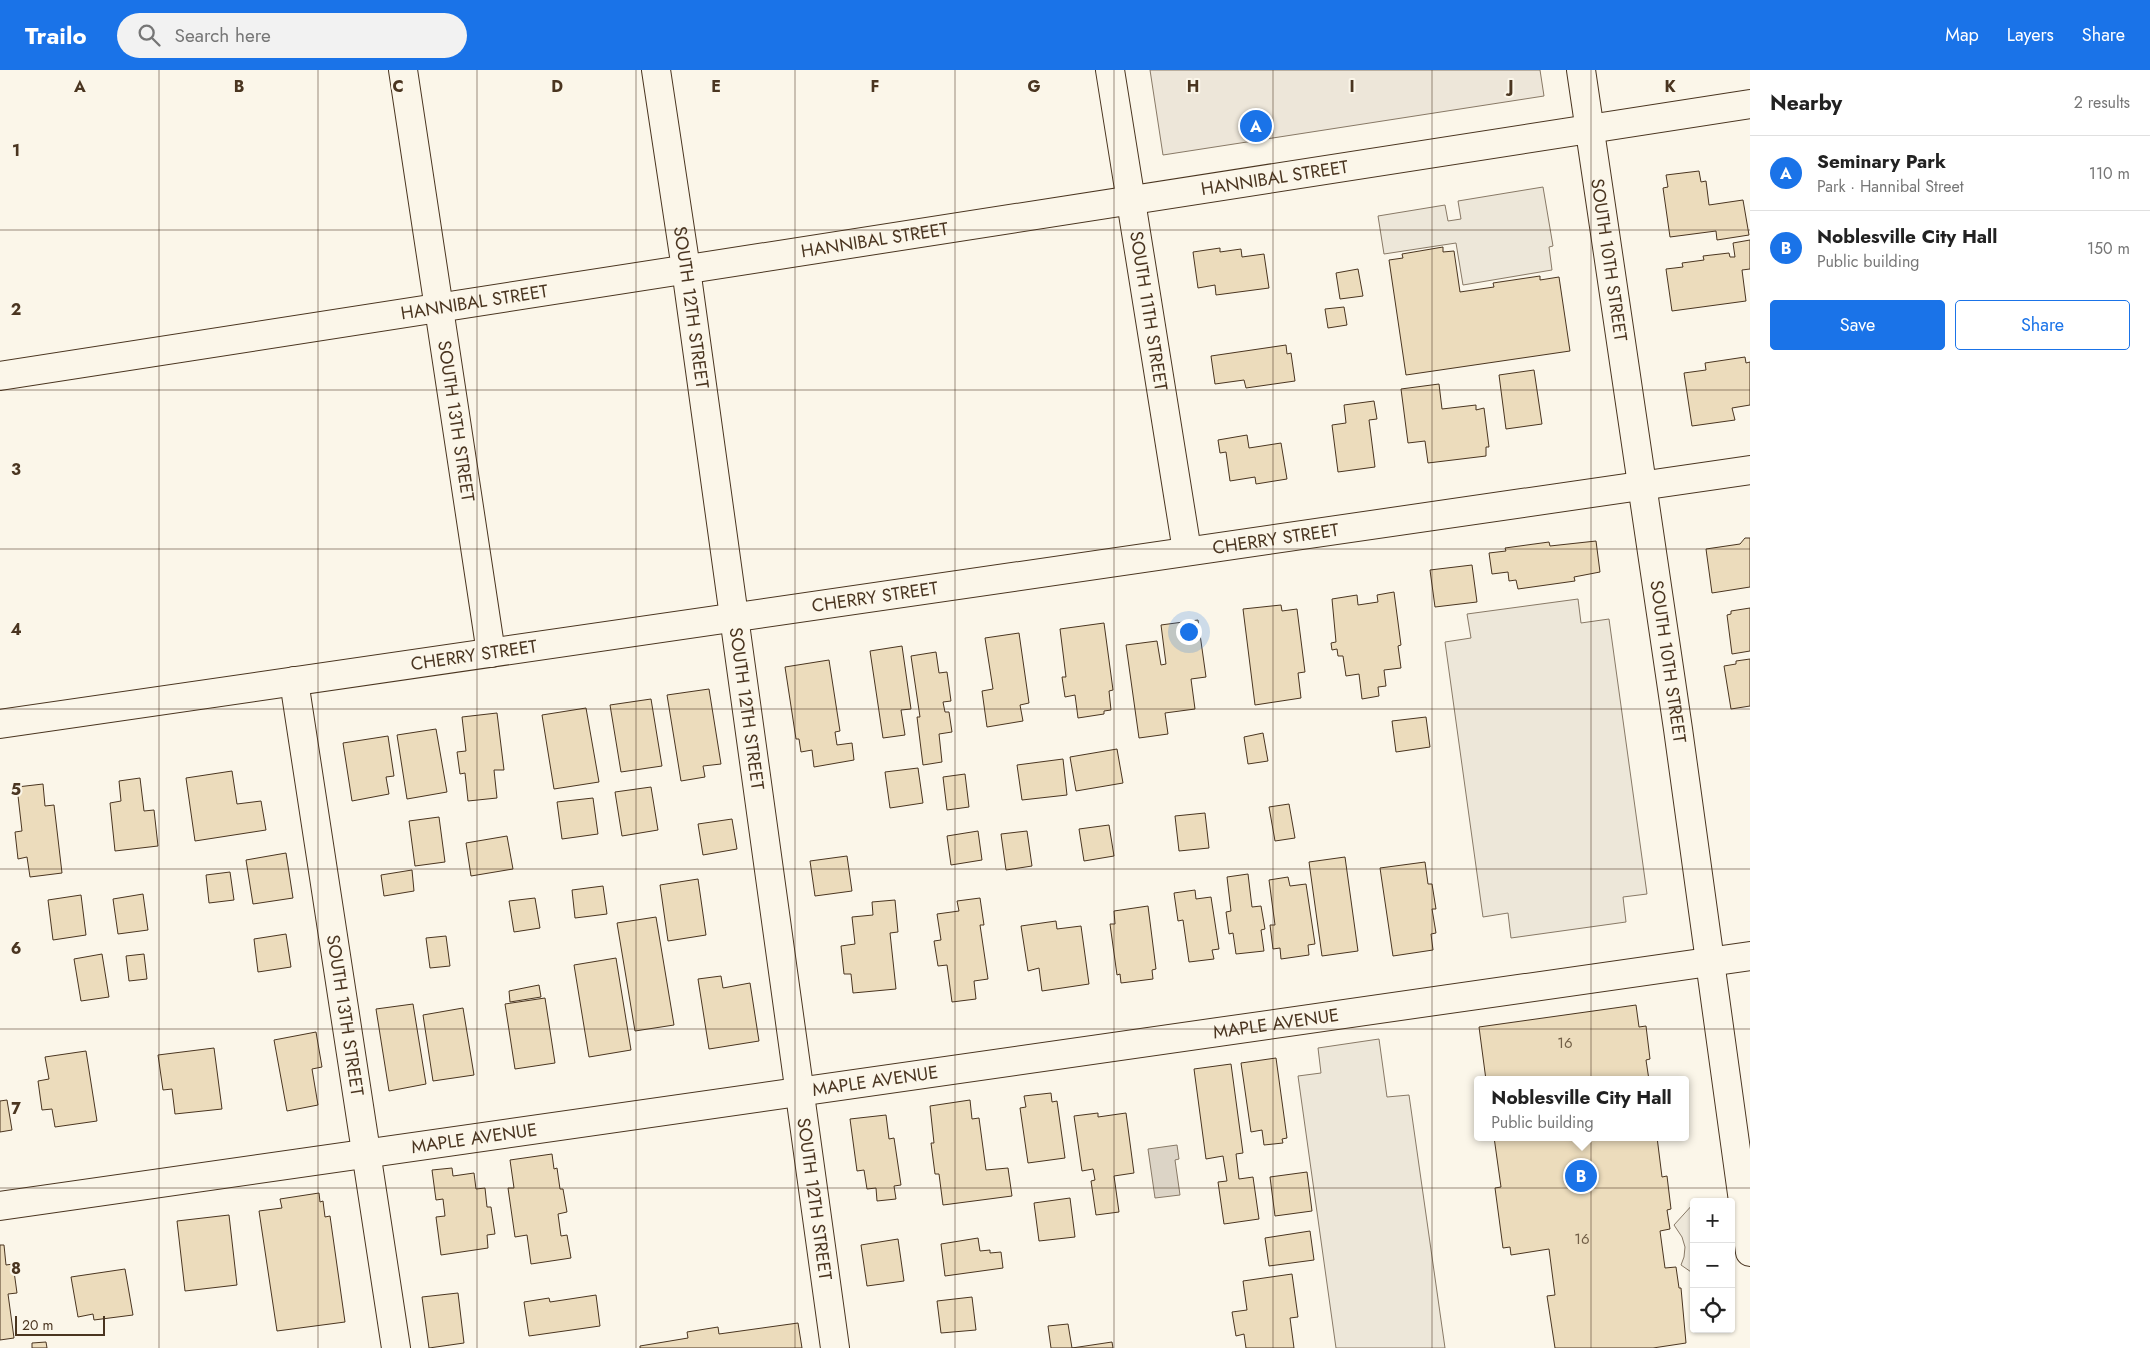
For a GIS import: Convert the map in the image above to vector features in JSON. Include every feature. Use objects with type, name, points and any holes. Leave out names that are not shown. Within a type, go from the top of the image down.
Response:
[{"type":"street","name":"SOUTH 13TH STREET","points":[[403,70],[491,652]]},
{"type":"street","name":"SOUTH 12TH STREET","points":[[656,70],[686,269],[834,1348]]},
{"type":"street","name":"SOUTH 11TH STREET","points":[[1110,70],[1187,551]]},
{"type":"street","name":"SOUTH 10TH STREET","points":[[1581,70],[1642,485],[1750,1252]]},
{"type":"street","name":"HANNIBAL STREET","points":[[0,376],[1750,104]]},
{"type":"street","name":"CHERRY STREET","points":[[0,724],[1750,470]]},
{"type":"street","name":"SOUTH 13TH STREET","points":[[294,681],[396,1348]]},
{"type":"street","name":"MAPLE AVENUE","points":[[0,1206],[1750,956]]},
{"type":"shaded area","points":[[1150,70],[1540,70],[1544,96],[1163,155]]},
{"type":"shaded area","points":[[1543,187],[1553,246],[1549,247],[1552,270],[1463,285],[1456,243],[1384,254],[1378,216],[1445,205],[1448,221],[1461,219],[1458,201]]},
{"type":"shaded area","points":[[1578,599],[1581,623],[1609,619],[1647,894],[1623,897],[1626,922],[1511,938],[1508,913],[1483,917],[1445,642],[1471,638],[1467,614]]},
{"type":"shaded area","points":[[1379,1039],[1387,1097],[1409,1095],[1445,1348],[1336,1348],[1298,1076],[1321,1073],[1318,1048]]},
{"type":"shaded area","points":[[1177,1145],[1179,1159],[1175,1160],[1180,1195],[1155,1198],[1148,1149]]},
{"type":"shaded area","points":[[1690,1207],[1690,1271],[1681,1265],[1685,1247],[1682,1237],[1674,1225]]},
{"type":"building","points":[[1699,171],[1701,182],[1706,181],[1709,205],[1743,200],[1749,235],[1717,240],[1716,231],[1670,237],[1663,188],[1668,187],[1666,175]]},
{"type":"building","points":[[1750,240],[1750,269],[1742,270],[1746,301],[1672,311],[1666,269],[1683,267],[1682,263],[1704,260],[1703,256],[1729,253],[1730,257],[1735,257],[1733,243]]},
{"type":"building","points":[[1443,247],[1443,252],[1454,251],[1460,292],[1494,287],[1493,283],[1540,276],[1540,280],[1559,277],[1570,351],[1406,375],[1389,260],[1403,258],[1402,254]]},
{"type":"building","points":[[1220,248],[1220,252],[1241,249],[1242,257],[1264,254],[1269,288],[1216,295],[1215,285],[1198,288],[1193,252]]},
{"type":"building","points":[[1358,269],[1363,296],[1340,299],[1336,273]]},
{"type":"building","points":[[1344,307],[1347,325],[1328,328],[1325,309]]},
{"type":"building","points":[[1286,345],[1287,354],[1291,353],[1295,381],[1246,388],[1244,380],[1215,384],[1211,356]]},
{"type":"building","points":[[1745,357],[1746,363],[1750,362],[1750,405],[1732,408],[1735,420],[1692,426],[1684,373],[1706,370],[1705,363]]},
{"type":"building","points":[[1534,370],[1542,424],[1506,429],[1499,375]]},
{"type":"building","points":[[1439,384],[1442,409],[1476,405],[1476,410],[1484,408],[1489,447],[1486,447],[1486,456],[1428,463],[1425,441],[1408,443],[1401,389]]},
{"type":"building","points":[[1374,401],[1377,419],[1369,420],[1375,467],[1338,472],[1332,425],[1346,423],[1344,405]]},
{"type":"building","points":[[1247,435],[1249,448],[1281,443],[1287,479],[1256,484],[1255,477],[1230,481],[1226,452],[1220,453],[1218,440]]},
{"type":"building","points":[[1745,538],[1750,538],[1750,587],[1712,593],[1706,549],[1740,544]]},
{"type":"building","points":[[1596,541],[1600,572],[1574,577],[1575,581],[1518,589],[1516,580],[1509,581],[1508,572],[1492,574],[1489,553],[1506,551],[1505,548],[1549,542],[1550,546]]},
{"type":"building","points":[[1472,565],[1477,602],[1435,607],[1430,570]]},
{"type":"building","points":[[1394,592],[1401,645],[1398,646],[1401,668],[1384,670],[1386,686],[1378,687],[1379,696],[1362,699],[1359,674],[1346,676],[1343,656],[1338,656],[1337,649],[1332,650],[1331,643],[1336,642],[1332,599],[1357,595],[1358,605],[1378,602],[1377,595]]},
{"type":"building","points":[[1281,605],[1282,611],[1297,609],[1305,672],[1298,673],[1301,698],[1255,705],[1243,609]]},
{"type":"building","points":[[1750,608],[1750,651],[1732,654],[1727,615],[1731,614],[1731,611]]},
{"type":"building","points":[[1198,620],[1206,677],[1191,679],[1195,709],[1165,713],[1168,734],[1139,738],[1126,645],[1157,641],[1161,665],[1166,664],[1161,625]]},
{"type":"building","points":[[1104,623],[1113,690],[1109,691],[1111,710],[1104,711],[1104,714],[1078,718],[1075,695],[1065,697],[1062,677],[1066,677],[1060,629]]},
{"type":"building","points":[[1019,633],[1029,703],[1020,705],[1023,721],[987,727],[982,691],[993,689],[985,638]]},
{"type":"building","points":[[902,646],[911,709],[901,710],[905,735],[883,738],[870,651]]},
{"type":"building","points":[[936,652],[939,673],[947,672],[951,701],[943,702],[945,712],[949,712],[952,732],[939,734],[942,762],[923,765],[917,717],[920,717],[911,656]]},
{"type":"building","points":[[1750,659],[1750,706],[1731,709],[1724,666],[1736,664],[1736,661]]},
{"type":"building","points":[[829,660],[840,731],[835,732],[837,745],[852,743],[854,760],[814,767],[812,750],[801,752],[799,739],[796,739],[785,667]]},
{"type":"building","points":[[709,689],[721,764],[703,766],[705,777],[681,781],[667,695]]},
{"type":"building","points":[[651,699],[662,766],[621,772],[610,705]]},
{"type":"building","points":[[586,708],[599,782],[554,789],[542,715]]},
{"type":"building","points":[[497,713],[504,770],[494,770],[497,798],[468,801],[465,773],[460,774],[457,752],[466,751],[462,717]]},
{"type":"building","points":[[1426,717],[1430,747],[1396,752],[1392,721]]},
{"type":"building","points":[[436,729],[447,792],[407,799],[397,735]]},
{"type":"building","points":[[1263,733],[1268,761],[1248,764],[1244,737]]},
{"type":"building","points":[[388,736],[394,776],[386,777],[389,794],[352,801],[343,743]]},
{"type":"building","points":[[1117,749],[1123,783],[1076,791],[1070,757]]},
{"type":"building","points":[[1063,759],[1067,795],[1022,800],[1017,765]]},
{"type":"building","points":[[918,768],[923,803],[890,808],[885,772]]},
{"type":"building","points":[[232,771],[237,804],[261,801],[266,830],[195,841],[186,778]]},
{"type":"building","points":[[965,774],[969,807],[947,810],[943,777]]},
{"type":"building","points":[[140,778],[144,811],[154,810],[158,846],[115,851],[110,803],[121,801],[119,781]]},
{"type":"building","points":[[43,784],[45,806],[54,805],[62,873],[30,877],[27,857],[18,859],[15,832],[22,831],[17,787]]},
{"type":"building","points":[[651,787],[658,830],[622,836],[615,792]]},
{"type":"building","points":[[593,798],[598,834],[562,839],[557,802]]},
{"type":"building","points":[[1289,804],[1295,838],[1275,841],[1269,807]]},
{"type":"building","points":[[1205,813],[1209,848],[1179,851],[1175,816]]},
{"type":"building","points":[[439,817],[445,862],[415,866],[409,821]]},
{"type":"building","points":[[732,819],[737,849],[703,855],[698,824]]},
{"type":"building","points":[[1109,825],[1114,856],[1084,861],[1079,829]]},
{"type":"building","points":[[978,831],[982,860],[951,865],[947,836]]},
{"type":"building","points":[[1027,831],[1032,866],[1006,870],[1001,834]]},
{"type":"building","points":[[507,836],[513,869],[471,876],[466,843]]},
{"type":"building","points":[[286,853],[293,898],[253,904],[246,860]]},
{"type":"building","points":[[847,856],[852,891],[815,896],[810,861]]},
{"type":"building","points":[[1345,857],[1358,951],[1322,956],[1309,862]]},
{"type":"building","points":[[1425,862],[1428,884],[1432,884],[1436,909],[1432,909],[1436,933],[1431,934],[1433,950],[1393,956],[1380,868]]},
{"type":"building","points":[[412,870],[414,891],[384,896],[381,875]]},
{"type":"building","points":[[230,872],[234,900],[209,903],[206,875]]},
{"type":"building","points":[[1248,874],[1252,907],[1261,906],[1265,929],[1261,930],[1264,951],[1236,954],[1233,933],[1229,934],[1226,912],[1231,911],[1227,877]]},
{"type":"building","points":[[1288,877],[1290,886],[1306,884],[1315,944],[1308,945],[1309,955],[1281,959],[1280,948],[1273,949],[1270,925],[1275,925],[1269,880]]},
{"type":"building","points":[[698,879],[706,935],[668,941],[660,885]]},
{"type":"building","points":[[603,886],[607,914],[575,918],[572,890]]},
{"type":"building","points":[[1195,890],[1196,899],[1211,897],[1219,949],[1212,950],[1214,959],[1189,962],[1183,920],[1178,921],[1174,893]]},
{"type":"building","points":[[143,894],[148,930],[118,934],[113,899]]},
{"type":"building","points":[[81,895],[86,935],[53,940],[48,900]]},
{"type":"building","points":[[535,898],[540,928],[514,932],[509,901]]},
{"type":"building","points":[[980,898],[984,925],[980,925],[988,979],[974,981],[976,999],[952,1002],[947,965],[938,966],[934,941],[941,940],[937,914],[959,911],[957,901]]},
{"type":"building","points":[[895,900],[898,932],[890,933],[896,989],[853,993],[851,974],[844,974],[841,946],[855,944],[852,917],[873,915],[872,902]]},
{"type":"building","points":[[1148,906],[1156,969],[1152,970],[1153,979],[1121,983],[1120,974],[1117,975],[1110,924],[1115,924],[1114,911]]},
{"type":"building","points":[[656,917],[674,1025],[635,1031],[617,923]]},
{"type":"building","points":[[1056,921],[1057,929],[1081,926],[1089,984],[1042,991],[1039,968],[1028,971],[1021,926]]},
{"type":"building","points":[[286,934],[291,967],[258,972],[254,939]]},
{"type":"building","points":[[446,936],[450,966],[430,968],[426,938]]},
{"type":"building","points":[[102,954],[109,997],[81,1001],[74,959]]},
{"type":"building","points":[[144,954],[147,979],[129,981],[126,956]]},
{"type":"building","points":[[616,958],[631,1050],[589,1057],[574,965]]},
{"type":"building","points":[[721,976],[723,988],[750,983],[759,1041],[709,1049],[698,979]]},
{"type":"building","points":[[539,985],[541,997],[510,1002],[509,991]]},
{"type":"building","points":[[545,998],[555,1063],[515,1069],[505,1004]]},
{"type":"building","points":[[413,1004],[426,1084],[389,1091],[376,1009]]},
{"type":"building","points":[[1636,1005],[1639,1027],[1646,1026],[1650,1059],[1646,1060],[1648,1076],[1485,1076],[1479,1027]]},
{"type":"building","points":[[463,1008],[474,1075],[433,1081],[423,1015]]},
{"type":"building","points":[[316,1032],[322,1067],[312,1069],[318,1105],[287,1111],[274,1040]]},
{"type":"building","points":[[214,1048],[222,1109],[175,1114],[172,1089],[163,1090],[158,1055]]},
{"type":"building","points":[[86,1051],[97,1121],[55,1127],[52,1109],[42,1110],[38,1081],[49,1079],[45,1057]]},
{"type":"building","points":[[1276,1058],[1287,1138],[1282,1139],[1283,1143],[1264,1145],[1262,1130],[1251,1132],[1241,1063]]},
{"type":"building","points":[[1231,1064],[1243,1153],[1236,1154],[1239,1179],[1253,1177],[1259,1219],[1224,1224],[1218,1182],[1227,1181],[1223,1156],[1206,1159],[1194,1069]]},
{"type":"building","points":[[1051,1093],[1052,1102],[1057,1101],[1065,1158],[1028,1163],[1020,1108],[1026,1107],[1024,1096]]},
{"type":"building","points":[[7,1100],[12,1130],[0,1132],[0,1101]]},
{"type":"building","points":[[970,1100],[972,1119],[979,1118],[986,1170],[1008,1168],[1012,1196],[943,1205],[939,1174],[935,1174],[931,1143],[934,1143],[930,1106]]},
{"type":"building","points":[[1098,1113],[1098,1117],[1126,1113],[1134,1173],[1114,1176],[1119,1212],[1096,1215],[1091,1181],[1095,1180],[1093,1169],[1082,1171],[1074,1116]]},
{"type":"building","points":[[886,1115],[889,1139],[894,1138],[901,1185],[894,1186],[896,1199],[877,1201],[876,1188],[867,1189],[864,1170],[857,1171],[850,1119]]},
{"type":"building","points":[[1495,1141],[1658,1141],[1662,1177],[1667,1176],[1671,1209],[1667,1210],[1670,1229],[1660,1231],[1665,1268],[1676,1267],[1679,1288],[1681,1288],[1686,1343],[1653,1348],[1555,1348],[1547,1296],[1555,1295],[1549,1249],[1511,1255],[1510,1247],[1503,1248],[1495,1188],[1501,1187]]},
{"type":"building","points":[[552,1154],[554,1169],[557,1168],[560,1189],[563,1189],[567,1212],[558,1214],[561,1236],[567,1235],[571,1258],[531,1264],[527,1235],[515,1237],[508,1188],[514,1188],[510,1160]]},
{"type":"building","points":[[452,1168],[453,1176],[474,1173],[476,1189],[485,1188],[487,1207],[491,1207],[495,1234],[487,1235],[488,1248],[441,1255],[436,1217],[445,1216],[443,1199],[436,1200],[432,1170]]},
{"type":"building","points":[[1307,1172],[1312,1211],[1275,1216],[1270,1177]]},
{"type":"building","points":[[319,1193],[320,1202],[323,1201],[325,1217],[330,1216],[345,1322],[277,1331],[259,1211],[282,1208],[280,1199]]},
{"type":"building","points":[[1070,1198],[1075,1237],[1039,1241],[1034,1203]]},
{"type":"building","points":[[229,1215],[237,1285],[185,1291],[177,1221]]},
{"type":"building","points":[[1310,1231],[1314,1260],[1269,1266],[1265,1238]]},
{"type":"building","points":[[978,1238],[980,1251],[990,1250],[990,1253],[1001,1252],[1003,1268],[945,1276],[941,1244]]},
{"type":"building","points":[[898,1239],[904,1281],[867,1286],[861,1245]]},
{"type":"building","points":[[0,1245],[4,1245],[6,1265],[13,1264],[17,1293],[8,1294],[14,1338],[0,1340]]},
{"type":"building","points":[[125,1269],[133,1315],[94,1320],[93,1314],[78,1317],[71,1277]]},
{"type":"building","points":[[1292,1274],[1298,1317],[1290,1318],[1294,1348],[1246,1348],[1244,1334],[1236,1336],[1232,1312],[1247,1310],[1243,1281]]},
{"type":"building","points":[[458,1293],[464,1343],[429,1348],[422,1297]]},
{"type":"building","points":[[596,1295],[600,1326],[529,1336],[524,1302],[549,1298],[550,1302]]},
{"type":"building","points":[[972,1297],[976,1330],[941,1333],[937,1301]]},
{"type":"building","points":[[798,1323],[802,1348],[640,1348],[640,1346],[688,1338],[687,1332],[718,1327],[719,1334]]},
{"type":"building","points":[[1068,1324],[1072,1348],[1051,1348],[1048,1326]]},
{"type":"building","points":[[46,1342],[47,1348],[32,1348],[32,1343]]},
{"type":"building","points":[[1112,1342],[1113,1348],[1072,1348]]},
{"type":"place","name":"Seminary Park","points":[[1256,126]]},
{"type":"place","name":"Noblesville City Hall","points":[[1581,1176]]}]
